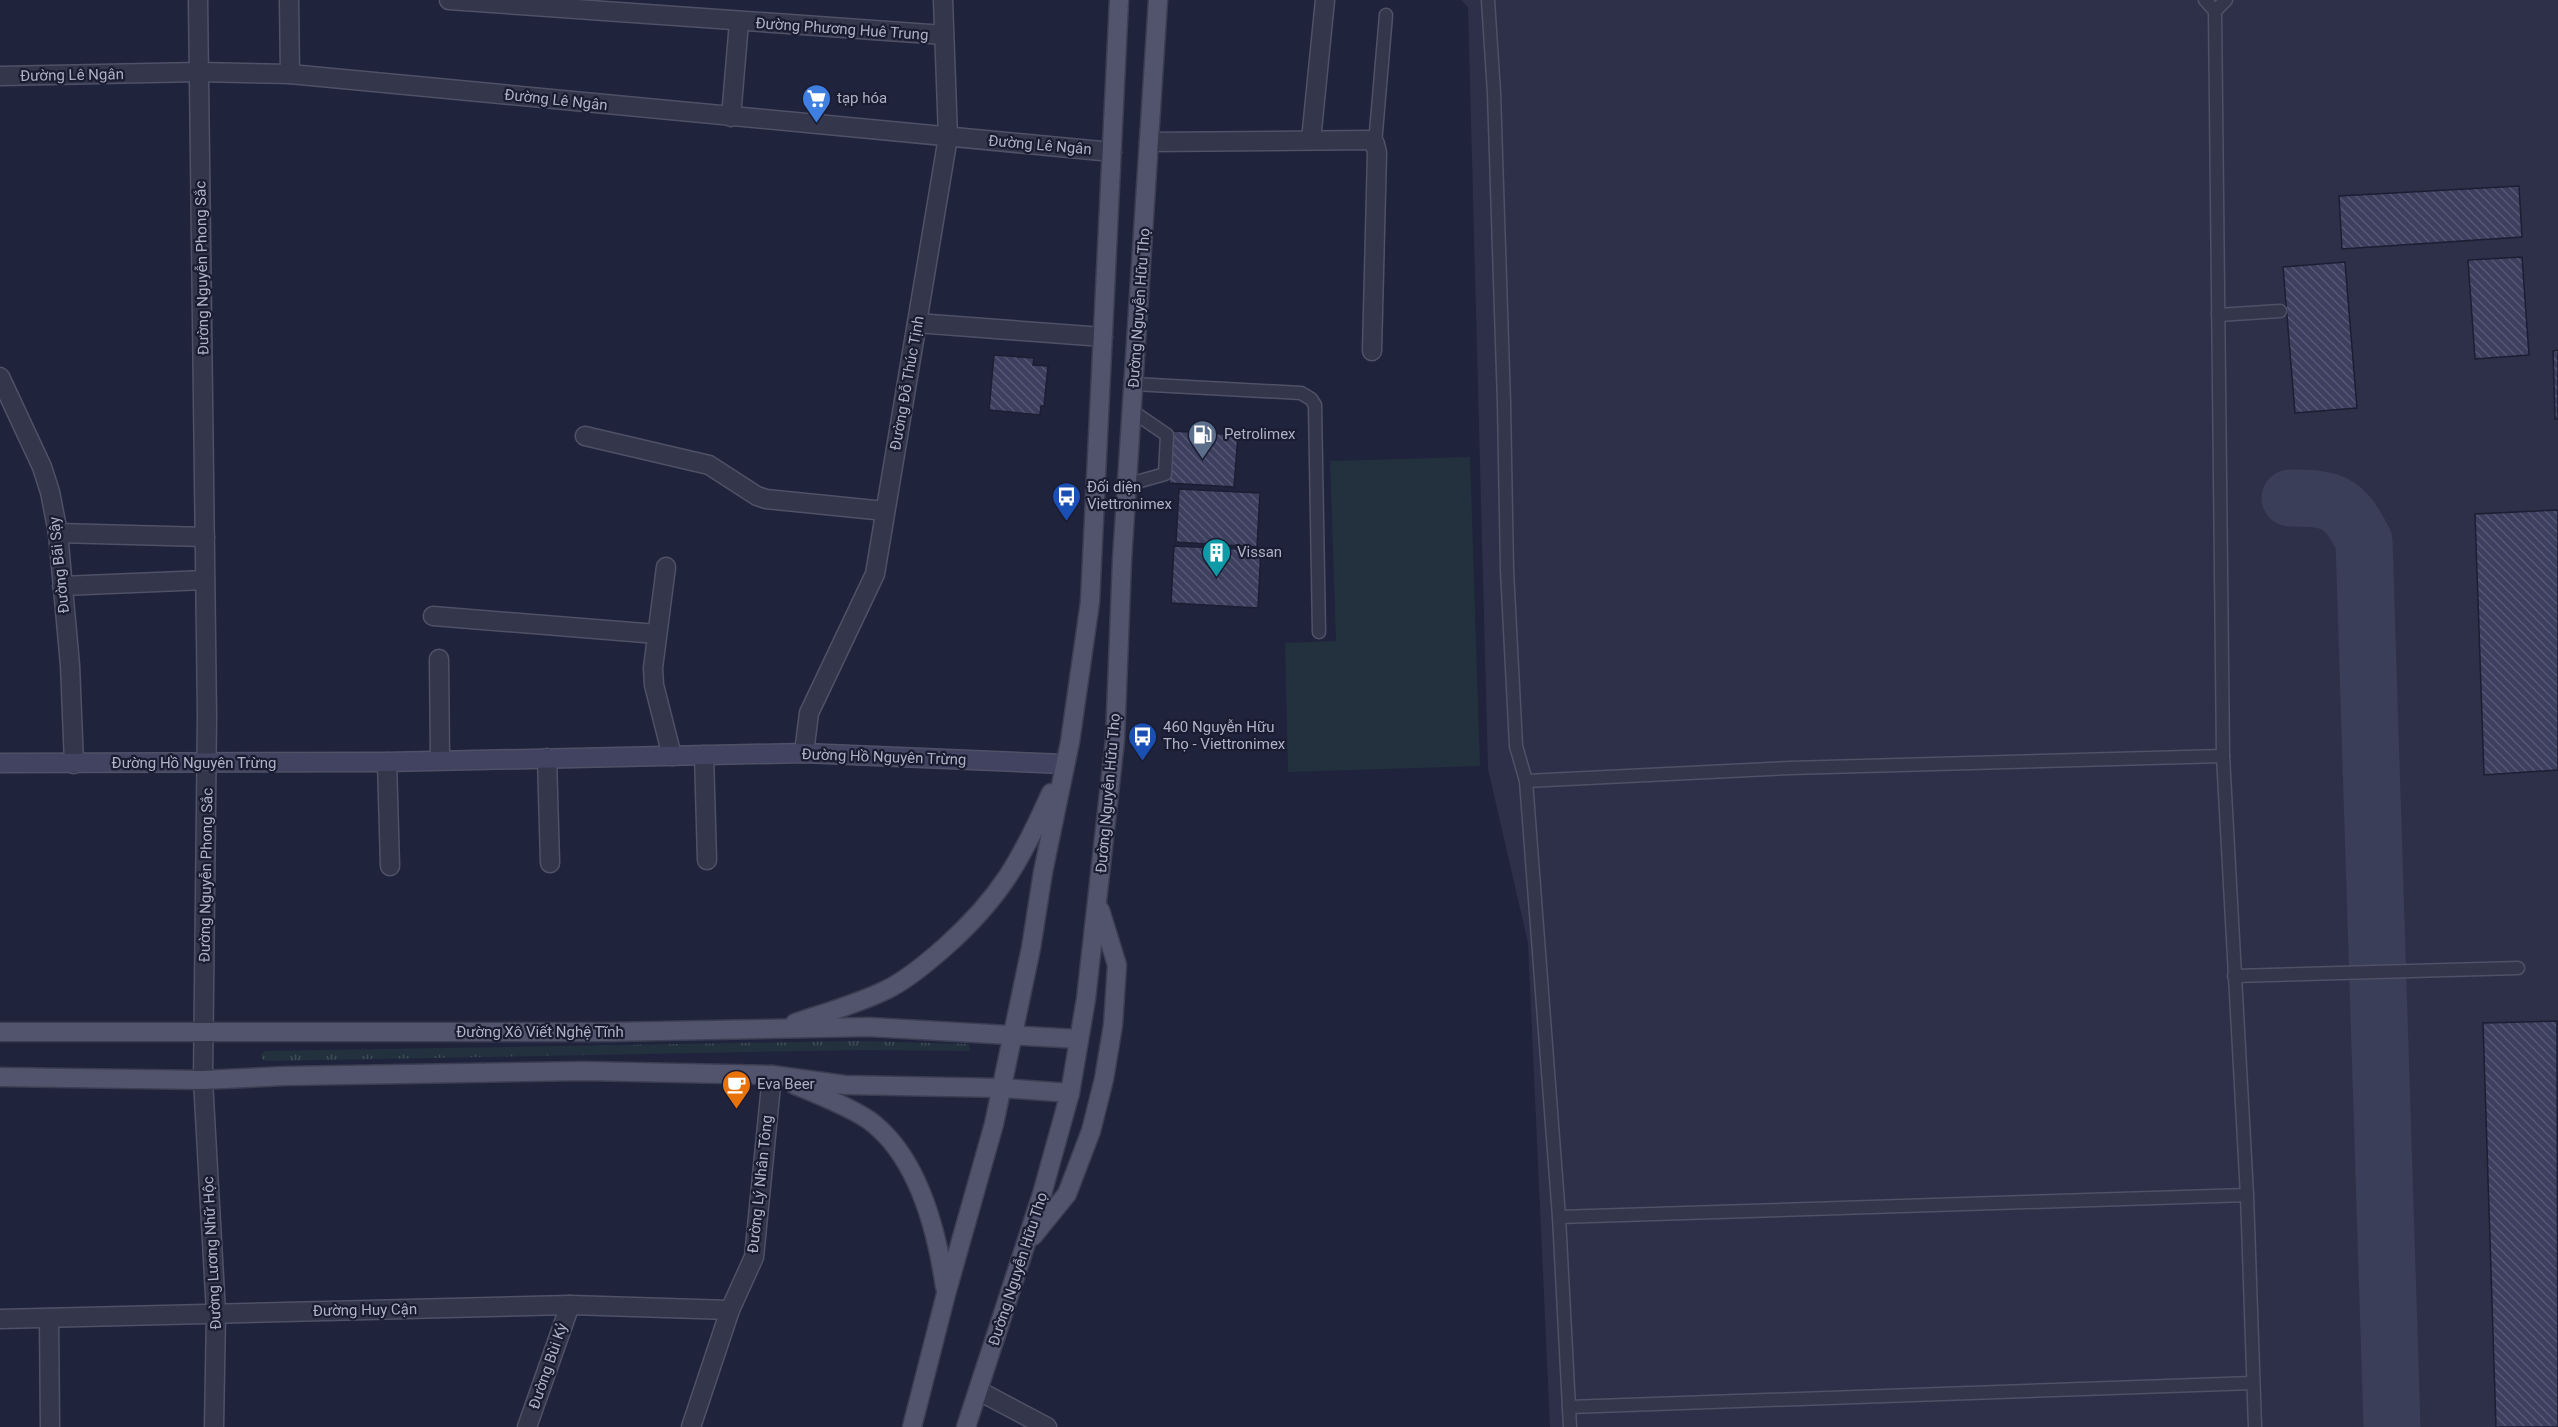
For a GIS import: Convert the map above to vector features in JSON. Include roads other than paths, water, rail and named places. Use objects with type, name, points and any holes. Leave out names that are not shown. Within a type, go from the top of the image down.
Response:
[{"type":"main road","points":[[912,1427],[946,1294],[992,1134],[1013,1036],[1084,653],[1090,602],[1119,0]]},
{"type":"main road","name":"Đường Nguyễn Hữu Thọ","points":[[966,1427],[1026,1244],[1070,1093],[1098,902],[1115,740],[1126,485],[1158,0]]},
{"type":"main road","points":[[777,1029],[887,989],[931,960],[975,921],[997,895],[1021,858],[1064,764]]},
{"type":"main road","points":[[1026,1244],[1067,1194],[1091,1131],[1104,1079],[1113,1024],[1117,965],[1098,902]]},
{"type":"main road","name":"Đường Xô Viết Nghệ Tĩnh","points":[[0,1032],[606,1032],[869,1027],[1079,1040]]},
{"type":"main road","points":[[0,1077],[203,1080],[285,1076],[584,1071],[772,1075],[845,1085],[1002,1088],[1070,1093]]},
{"type":"main road","points":[[772,1075],[873,1122],[893,1142],[924,1201],[936,1235],[946,1294]]},
{"type":"street","name":"Đường Nguyễn Phong Sắc","points":[[198,0],[207,763],[203,1080]]},
{"type":"street","points":[[289,0],[290,74]]},
{"type":"street","name":"Đường Phương Huê Trung","points":[[449,0],[944,35]]},
{"type":"street","name":"Đường Đỗ Thúc Tịnh","points":[[804,753],[809,713],[875,574],[948,137],[943,0]]},
{"type":"street","points":[[1311,140],[1325,0]]},
{"type":"street","name":"Đường Phương Huê Trung","points":[[731,117],[740,22]]},
{"type":"street","name":"Đường Lê Ngân","points":[[0,76],[200,72],[290,74],[1112,152]]},
{"type":"street","points":[[1149,142],[1368,140],[1375,144],[1377,153],[1371,351]]},
{"type":"street","points":[[917,323],[1102,337]]},
{"type":"street","name":"Đường Bãi Sậy","points":[[0,377],[42,467],[50,492],[58,533],[70,665],[74,764]]},
{"type":"street","points":[[585,436],[709,465],[757,496],[766,499],[885,512]]},
{"type":"street","points":[[58,533],[205,537]]},
{"type":"street","points":[[666,567],[653,668],[654,685],[672,756]]},
{"type":"street","points":[[62,586],[206,580]]},
{"type":"street","points":[[433,616],[657,634]]},
{"type":"street","points":[[439,659],[440,760]]},
{"type":"street","name":"Đường Hồ Nguyên Trừng","points":[[0,763],[387,762],[804,753],[1064,764]]},
{"type":"street","points":[[704,755],[707,860]]},
{"type":"street","points":[[548,758],[550,863]]},
{"type":"street","points":[[387,762],[390,866]]},
{"type":"street","name":"Đường Lý Nhân Tông","points":[[691,1427],[730,1310],[754,1257],[772,1075]]},
{"type":"street","name":"Đường Lương Nhữ Hộc","points":[[203,1080],[216,1313],[214,1427]]},
{"type":"street","name":"Đường Huy Cận","points":[[0,1319],[570,1305],[730,1310]]},
{"type":"street","name":"Đường Bùi Kỷ","points":[[527,1427],[570,1305]]},
{"type":"street","points":[[49,1318],[50,1427]]},
{"type":"street","points":[[979,1391],[1047,1427]]},
{"type":"lane","points":[[1488,0],[1495,117],[1507,570],[1516,746],[1526,781],[1559,1217],[1570,1427]]},
{"type":"lane","points":[[2205,0],[2214,11],[2223,756],[2247,1195],[2255,1427]]},
{"type":"lane","points":[[2214,11],[2226,0]]},
{"type":"lane","points":[[1375,144],[1386,15]]},
{"type":"lane","points":[[2218,315],[2280,311]]},
{"type":"lane","points":[[1134,384],[1276,390],[1301,393],[1311,399],[1315,405],[1319,632]]},
{"type":"lane","points":[[1126,485],[1165,474],[1167,435],[1132,411]]},
{"type":"lane","points":[[1526,781],[1790,768],[2223,756]]},
{"type":"lane","points":[[2234,976],[2518,968]]},
{"type":"lane","points":[[1559,1217],[2247,1195]]},
{"type":"lane","points":[[1569,1407],[2253,1383]]},
{"type":"place","name":"tạp hóa","points":[[816,124]]},
{"type":"place","name":"Petrolimex","points":[[1203,460]]},
{"type":"place","name":"Đối diện Viettronimex","points":[[1066,522]]},
{"type":"place","name":"Vissan","points":[[1216,578]]},
{"type":"place","name":"460 Nguyễn Hữu Thọ - Viettronimex","points":[[1142,762]]},
{"type":"place","name":"Eva Beer","points":[[736,1110]]}]
